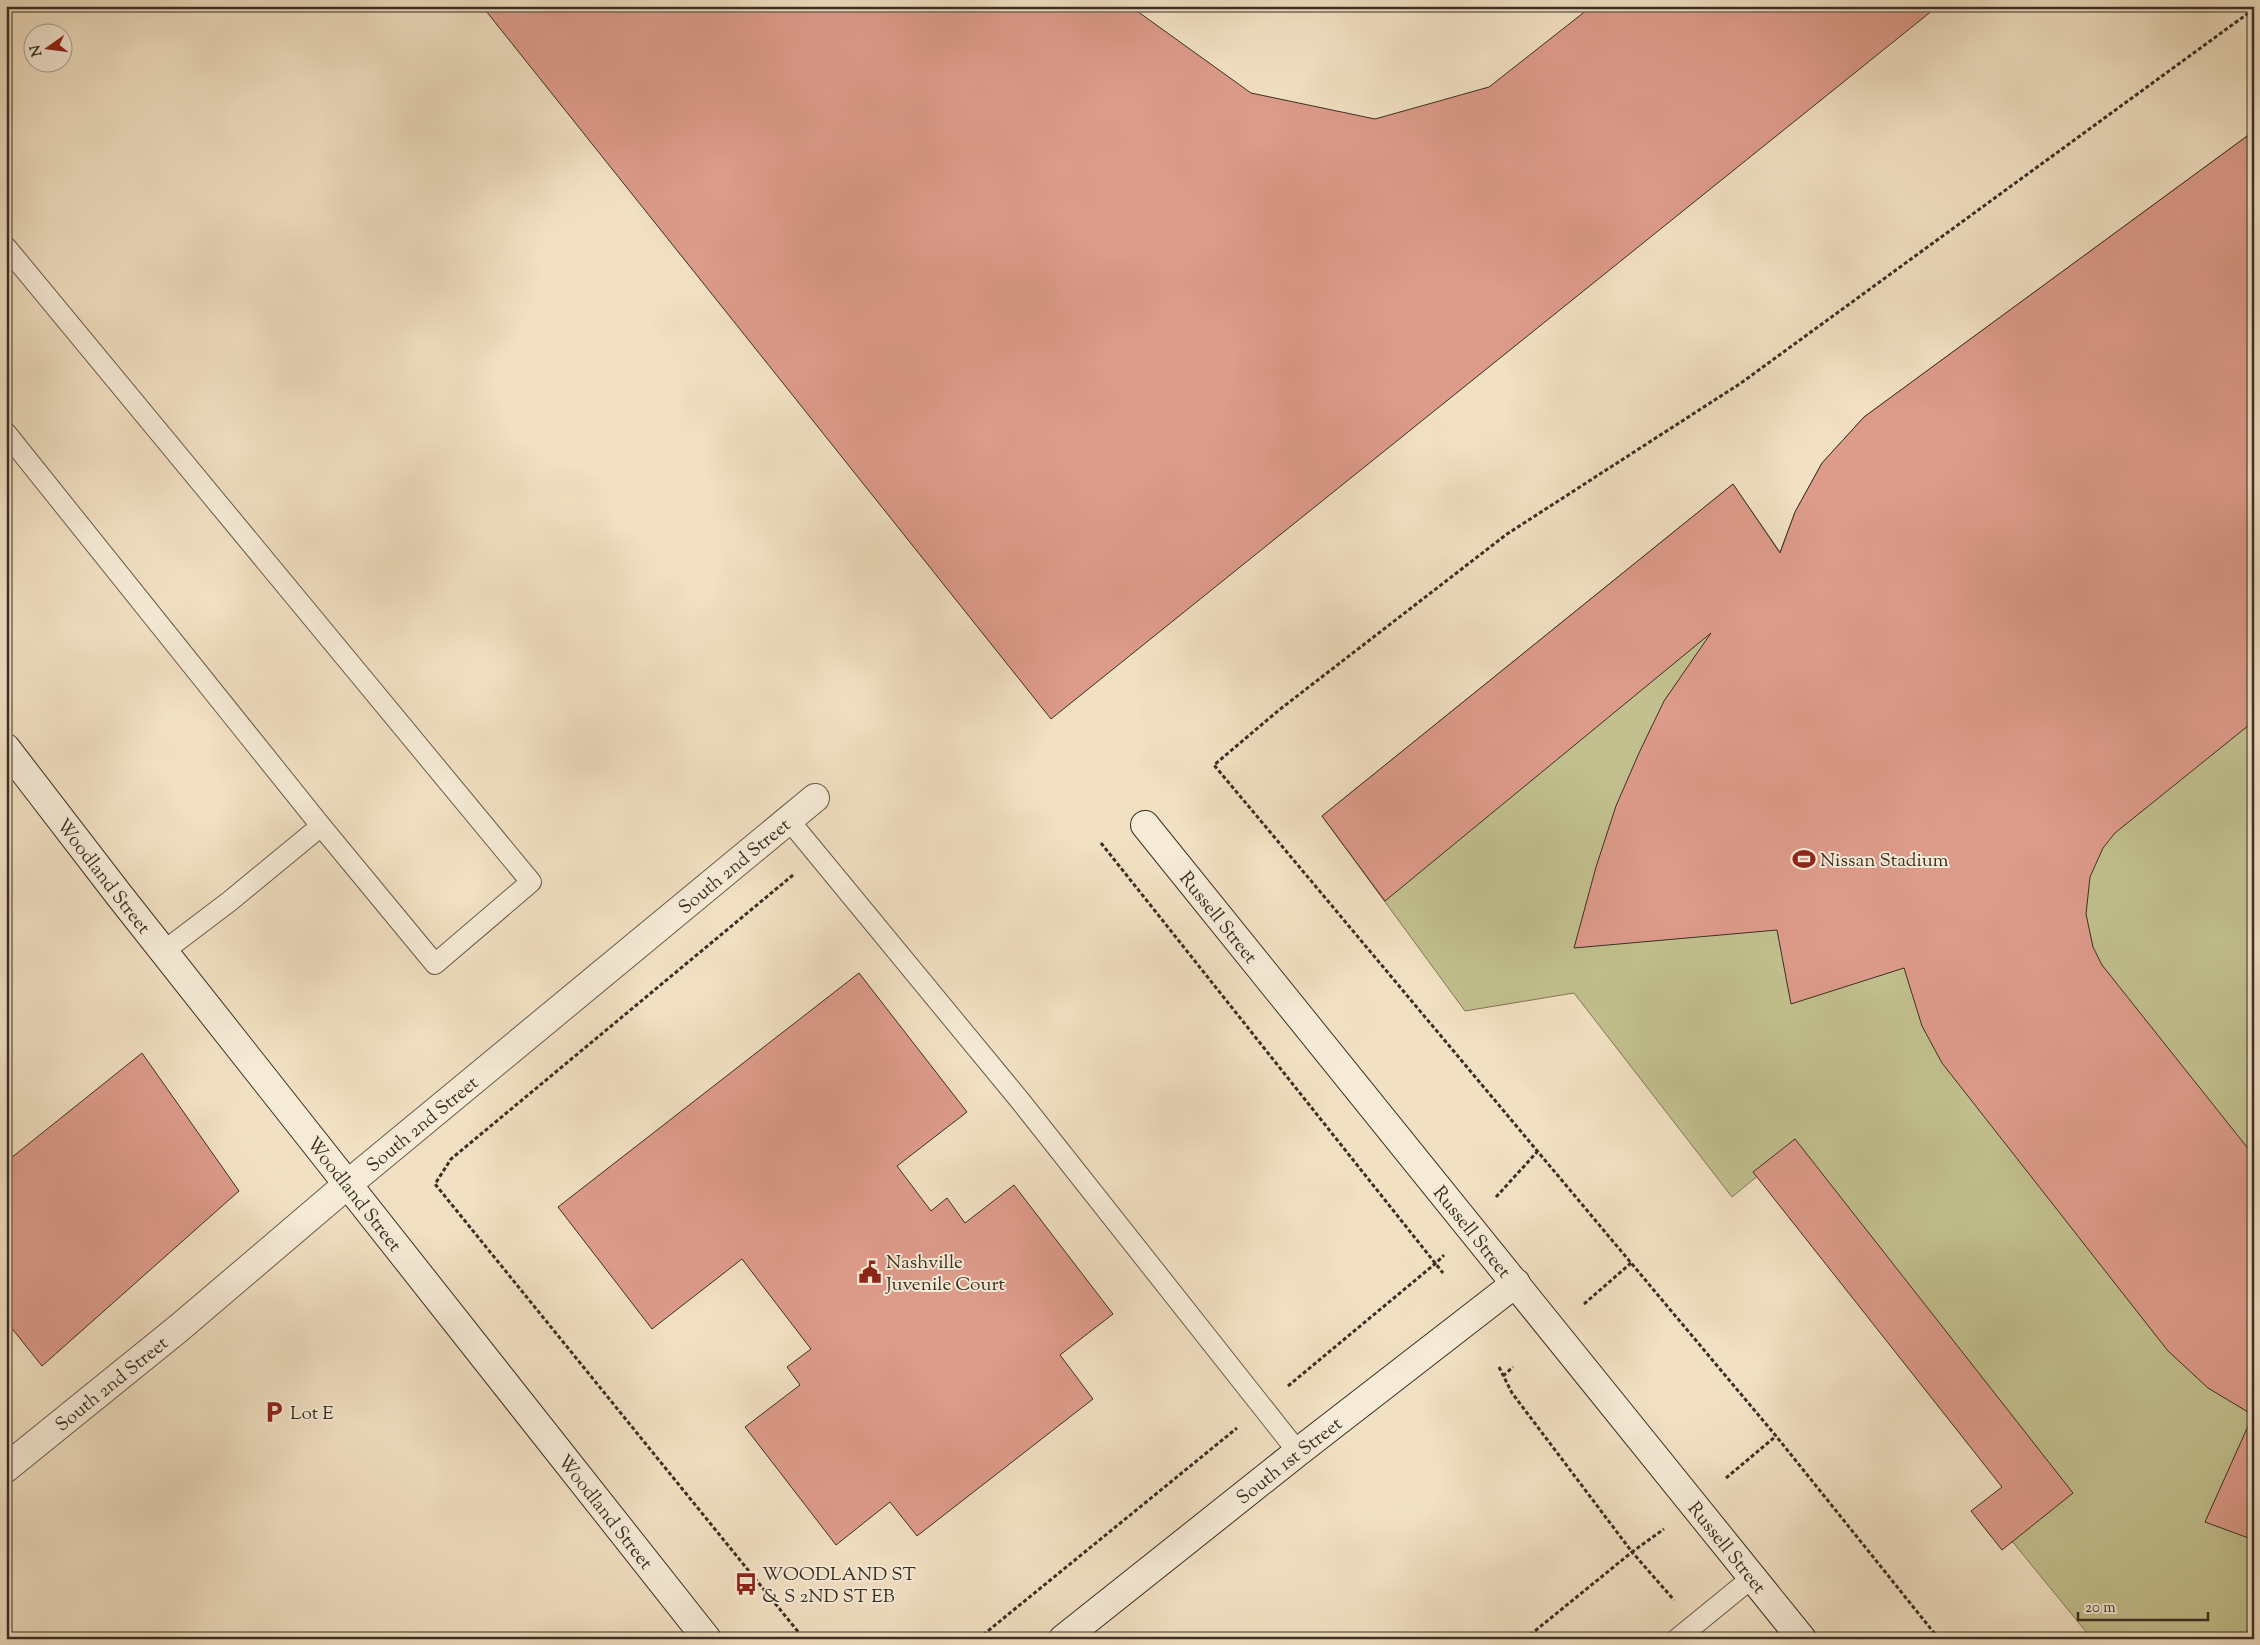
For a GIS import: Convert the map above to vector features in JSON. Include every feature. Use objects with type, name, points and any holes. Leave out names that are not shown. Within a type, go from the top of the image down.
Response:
[{"type":"street","name":"Woodland Street","points":[[6,748],[707,1639]]},
{"type":"street","name":"South 2nd Street","points":[[6,1468],[179,1328],[348,1184],[815,798]]},
{"type":"street","name":"Russell Street","points":[[1145,824],[1802,1639]]},
{"type":"street","name":"South 1st Street","points":[[1062,1639],[1298,1452],[1516,1283]]},
{"type":"lane","points":[[6,247],[531,882],[435,964],[321,826],[6,433]]},
{"type":"lane","points":[[788,819],[1022,1103],[1298,1452]]},
{"type":"lane","points":[[164,951],[230,901],[321,826]]},
{"type":"lane","points":[[1678,1639],[1753,1577]]},
{"type":"path","points":[[1939,1639],[1776,1436],[1214,765],[1279,710],[1506,534],[1741,383],[2254,9]]},
{"type":"path","points":[[1101,843],[1444,1274]]},
{"type":"path","points":[[804,1639],[435,1184],[451,1159],[817,856]]},
{"type":"path","points":[[1496,1197],[1537,1152]]},
{"type":"path","points":[[978,1639],[1262,1408],[1448,1251]]},
{"type":"path","points":[[1584,1304],[1631,1263]]},
{"type":"path","points":[[1499,1367],[1512,1393],[1632,1552],[1696,1624]]},
{"type":"path","points":[[1503,1376],[1513,1367]]},
{"type":"path","points":[[1726,1478],[1776,1436]]},
{"type":"path","points":[[1525,1639],[1632,1552],[1664,1529]]},
{"type":"shaded area","name":"Nissan Stadium","points":[[2254,131],[2254,1639],[2092,1639],[2007,1535],[2037,1511],[1765,1170],[1732,1197],[1574,993],[1465,1011],[1322,816],[1733,484],[1780,552],[1795,512],[1822,463],[1864,417]]},
{"type":"building","points":[[482,6],[1130,6],[1251,93],[1375,119],[1489,87],[1592,6],[1938,6],[1051,719]]},
{"type":"building","name":"Nissan Stadium","points":[[2254,131],[2254,721],[2115,833],[2103,848],[2090,877],[2086,914],[2093,947],[2102,965],[2254,1156],[2254,1540],[2205,1522],[2253,1415],[2208,1388],[2168,1351],[1942,1063],[1922,1026],[1904,968],[1791,1004],[1777,930],[1574,948],[1596,867],[1616,806],[1639,753],[1664,701],[1711,633],[1385,901],[1322,816],[1733,484],[1780,553],[1795,512],[1822,463],[1864,417]]},
{"type":"building","points":[[859,973],[967,1112],[897,1166],[931,1211],[947,1198],[965,1223],[1014,1185],[1113,1314],[1060,1355],[1093,1399],[917,1536],[890,1502],[836,1545],[745,1427],[800,1385],[787,1367],[811,1349],[742,1259],[652,1329],[558,1207]]},
{"type":"building","points":[[142,1053],[239,1191],[42,1366],[6,1321],[6,1162]]},
{"type":"building","points":[[1795,1139],[2073,1493],[2002,1550],[1971,1511],[2002,1487],[1753,1172]]},
{"type":"building","points":[[2254,1612],[2254,1639],[2245,1639]]},
{"type":"place","name":"Nissan Stadium","points":[[1804,859]]},
{"type":"place","name":"Nashville Juvenile Court","points":[[870,1272]]},
{"type":"place","name":"Lot E","points":[[274,1412]]},
{"type":"place","name":"WOODLAND ST & S 2ND ST EB","points":[[746,1584]]}]
